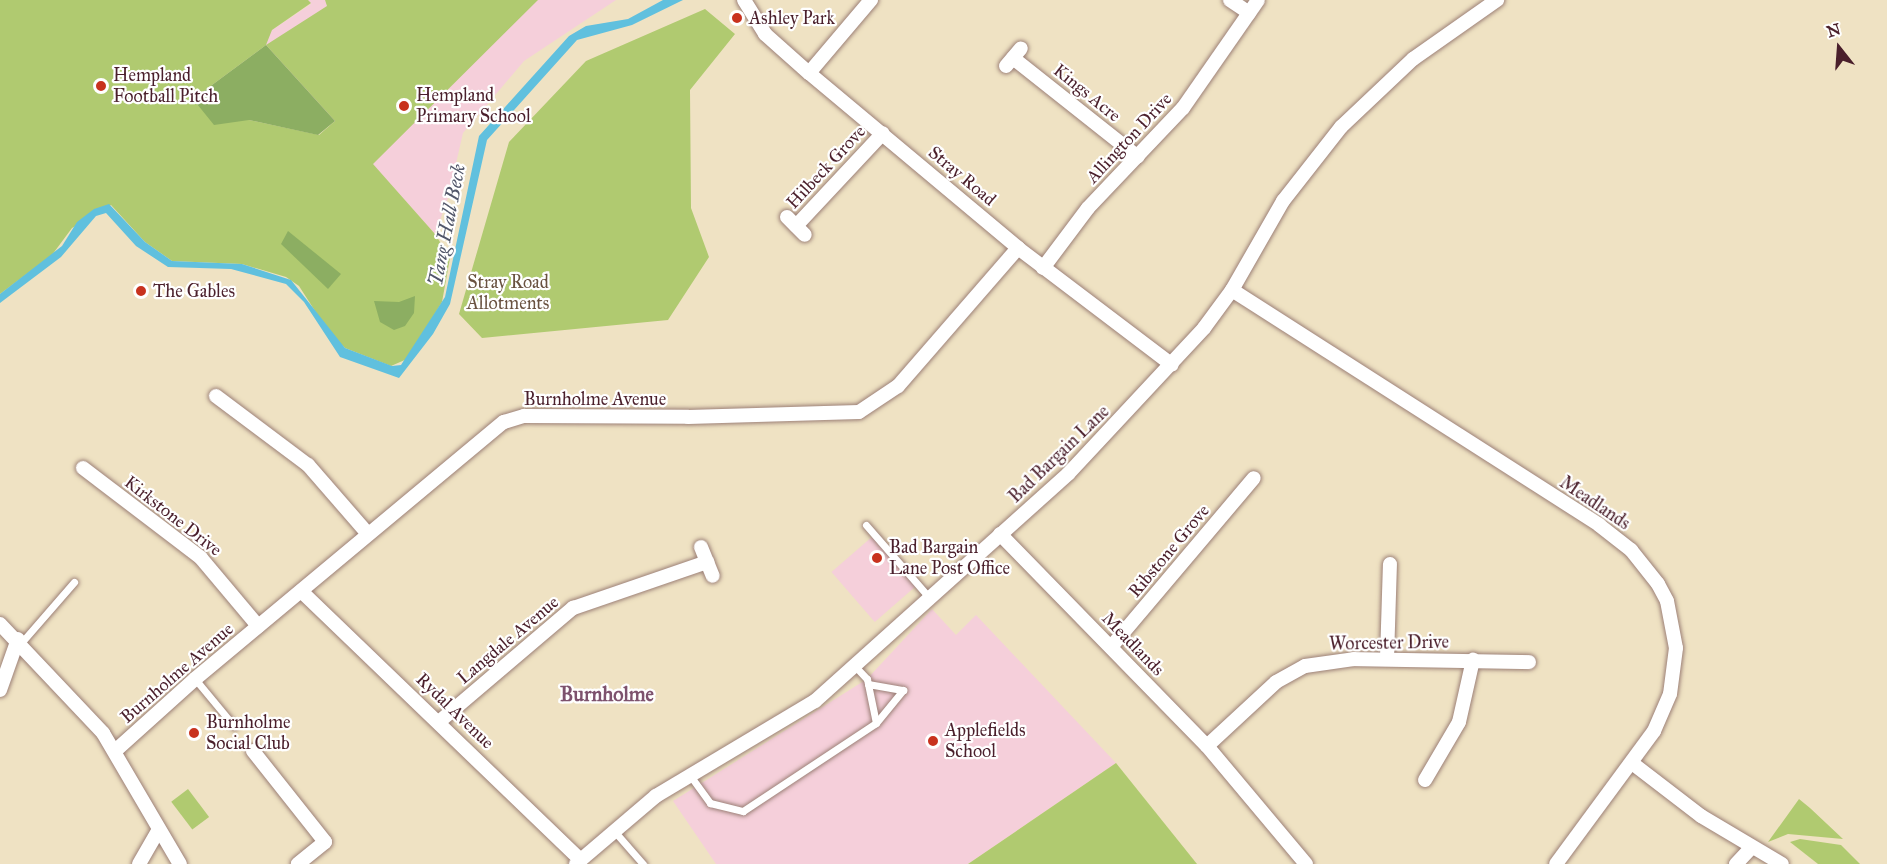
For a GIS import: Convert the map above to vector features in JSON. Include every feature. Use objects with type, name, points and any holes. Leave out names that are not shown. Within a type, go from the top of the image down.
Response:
[{"type":"street","name":"Stray Road","points":[[744,0],[765,34],[809,73],[1018,248],[1172,365]]},
{"type":"street","points":[[809,73],[871,0]]},
{"type":"street","points":[[1230,0],[1249,13]]},
{"type":"street","name":"Allington Drive","points":[[1043,268],[1088,208],[1183,108],[1258,0]]},
{"type":"street","name":"Bad Bargain Lane","points":[[579,862],[689,774],[815,701],[856,667],[928,596],[1068,474],[1172,365],[1232,290],[1283,201],[1341,127],[1413,59],[1489,2]]},
{"type":"street","name":"Kings Acre","points":[[1014,57],[1138,157]]},
{"type":"street","name":"Hilbeck Grove","points":[[796,226],[883,133]]},
{"type":"street","name":"Burnholme Avenue","points":[[116,752],[195,679],[368,534],[513,418],[860,412],[898,386],[1018,248]]},
{"type":"street","name":"Meadlands","points":[[1232,290],[1599,525],[1645,564],[1667,602],[1676,648],[1676,665],[1665,710],[1632,763],[1556,864]]},
{"type":"street","points":[[216,396],[308,465],[368,534]]},
{"type":"street","name":"Kirkstone Drive","points":[[83,468],[201,558],[258,626]]},
{"type":"street","name":"Ribstone Grove","points":[[1111,647],[1254,478]]},
{"type":"street","name":"Meadlands","points":[[1000,534],[1207,746],[1306,864]]},
{"type":"street","points":[[701,548],[712,576]]},
{"type":"street","name":"Langdale Avenue","points":[[440,721],[573,608],[707,562]]},
{"type":"street","points":[[1388,658],[1390,564]]},
{"type":"street","name":"Rydal Avenue","points":[[301,591],[440,721],[579,862]]},
{"type":"street","points":[[0,624],[19,641],[116,752],[158,831],[180,864]]},
{"type":"street","points":[[0,690],[19,641]]},
{"type":"street","name":"Worcester Drive","points":[[1207,746],[1264,692],[1290,673],[1323,662],[1388,658],[1529,662]]},
{"type":"street","points":[[1425,780],[1460,722],[1473,660]]},
{"type":"street","points":[[253,751],[325,842],[298,864]]},
{"type":"street","points":[[1632,763],[1751,848],[1782,864]]},
{"type":"street","points":[[139,864],[158,831]]},
{"type":"street","points":[[1736,864],[1751,848]]},
{"type":"lane","points":[[866,525],[928,596]]},
{"type":"lane","points":[[19,641],[74,582]]},
{"type":"lane","points":[[856,667],[868,684],[876,723]]},
{"type":"lane","points":[[195,679],[234,726]]},
{"type":"lane","points":[[689,774],[710,803],[743,812],[876,723],[903,690],[868,684]]},
{"type":"lane","points":[[615,831],[643,864]]},
{"type":"shaded area","name":"Hempland Primary School","points":[[308,0],[616,0],[524,61],[463,133],[448,198],[435,234],[264,43],[272,30],[311,4]]},
{"type":"shaded area","points":[[873,536],[916,586],[875,622],[831,572]]},
{"type":"shaded area","name":"Applefields School","points":[[932,609],[956,635],[976,615],[1116,763],[968,864],[716,864],[673,801],[867,679]]},
{"type":"green space","points":[[0,0],[308,0],[311,3],[272,30],[266,45],[327,6],[325,0],[538,0],[373,164],[435,234],[450,258],[442,302],[407,359],[391,366],[345,348],[326,328],[299,286],[286,277],[242,264],[172,261],[145,242],[111,205],[72,228],[52,255],[0,294]],"holes":[[[266,45],[335,121],[319,135],[249,120],[193,99]]]},
{"type":"green space","name":"Stray Road Allotments","points":[[705,9],[735,34],[690,90],[691,208],[709,257],[668,320],[482,338],[459,314],[509,142],[586,61]]},
{"type":"green space","points":[[266,45],[335,121],[318,135],[249,120],[214,125],[193,99]]},
{"type":"green space","points":[[288,231],[341,274],[328,289],[281,244]]},
{"type":"green space","points":[[415,296],[414,313],[405,326],[394,330],[380,322],[374,301],[399,302]]},
{"type":"green space","points":[[1116,763],[1197,864],[968,864]]},
{"type":"green space","points":[[188,789],[209,817],[192,830],[171,802]]},
{"type":"green space","points":[[1799,799],[1843,839],[1788,834],[1768,842]]},
{"type":"green space","points":[[1800,839],[1841,845],[1860,864],[1818,864],[1790,842]]},
{"type":"water","points":[[663,0],[683,0],[632,25],[577,40],[487,140],[450,304],[433,334],[399,378],[340,357],[304,302],[286,284],[231,269],[168,267],[136,246],[106,213],[96,216],[61,257],[0,303],[0,294],[62,246],[77,222],[94,209],[109,204],[145,242],[172,261],[242,264],[291,280],[345,348],[392,366],[401,365],[445,297],[479,136],[569,36],[586,26],[628,19]]},
{"type":"place","name":"Ashley Park","points":[[737,18]]},
{"type":"place","name":"Hempland Football Pitch","points":[[101,86]]},
{"type":"place","name":"Hempland Primary School","points":[[404,106]]},
{"type":"place","name":"The Gables","points":[[141,291]]},
{"type":"place","name":"Bad Bargain Lane Post Office","points":[[877,558]]},
{"type":"place","name":"Burnholme Social Club","points":[[194,733]]},
{"type":"place","name":"Applefields School","points":[[933,741]]},
{"type":"district","name":"Burnholme","points":[[607,694]]},
{"type":"water label","name":"Tang Hall Beck","points":[[447,225]]}]
